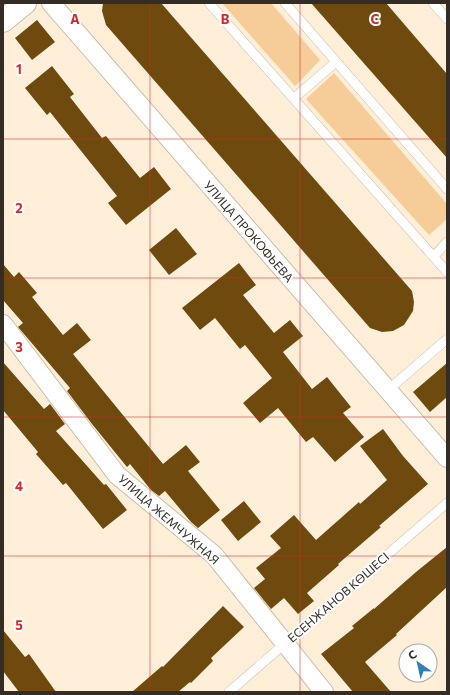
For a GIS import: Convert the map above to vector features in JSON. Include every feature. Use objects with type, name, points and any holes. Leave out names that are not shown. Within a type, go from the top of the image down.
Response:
[{"type":"street","points":[[3,21],[25,3]]},
{"type":"street","name":"УЛИЦА ПРОКОФЬЕВА","points":[[50,3],[447,458]]},
{"type":"street","name":"УЛИЦА ЖЕМЧУЖНАЯ","points":[[3,324],[117,475],[214,555],[324,692]]},
{"type":"lane","points":[[209,3],[447,272]]},
{"type":"lane","points":[[286,3],[447,189]]},
{"type":"lane","points":[[433,3],[447,19]]},
{"type":"lane","points":[[294,98],[336,62]]},
{"type":"lane","points":[[434,256],[447,242]]},
{"type":"lane","points":[[388,390],[447,339]]},
{"type":"lane","name":"ЕСЕНЖАНОВ КӨШЕСІ","points":[[229,692],[447,503]]},
{"type":"shaded area","points":[[222,3],[271,3],[320,60],[295,86]]},
{"type":"shaded area","points":[[334,73],[447,204],[447,219],[429,235],[306,99]]},
{"type":"building","points":[[103,3],[161,3],[412,291],[414,302],[413,311],[404,325],[393,331],[382,332],[370,328],[106,25],[102,11]]},
{"type":"building","points":[[311,3],[386,3],[447,74],[447,158]]},
{"type":"building","points":[[37,20],[55,42],[32,60],[15,38]]},
{"type":"building","points":[[52,66],[74,94],[70,97],[102,138],[106,136],[140,178],[154,167],[171,189],[126,225],[108,203],[117,196],[50,112],[47,115],[25,88]]},
{"type":"building","points":[[176,228],[197,254],[169,275],[149,250]]},
{"type":"building","points":[[239,263],[256,285],[243,295],[274,333],[290,320],[303,336],[283,352],[312,389],[327,377],[351,407],[343,413],[364,437],[335,462],[313,437],[306,442],[278,408],[260,423],[243,403],[272,378],[245,345],[240,349],[215,318],[200,330],[182,308]]},
{"type":"building","points":[[3,264],[14,277],[19,272],[37,293],[32,297],[63,335],[77,323],[91,340],[73,354],[163,464],[186,445],[200,462],[188,471],[220,510],[198,528],[191,522],[165,491],[159,496],[151,490],[130,464],[127,467],[67,391],[70,388],[18,327],[23,323],[3,300]]},
{"type":"building","points":[[3,362],[44,409],[50,404],[65,424],[56,431],[104,485],[106,484],[127,510],[103,529],[66,483],[63,485],[36,454],[38,452],[3,410]]},
{"type":"building","points":[[447,363],[447,397],[430,412],[413,392]]},
{"type":"building","points":[[383,429],[403,456],[428,484],[379,526],[381,527],[307,593],[314,601],[298,614],[284,598],[271,609],[254,588],[265,579],[256,568],[281,548],[270,536],[294,515],[316,540],[359,502],[360,504],[387,480],[360,446]]},
{"type":"building","points":[[244,501],[261,522],[238,541],[221,520]]},
{"type":"building","points":[[447,547],[447,587],[396,634],[397,635],[365,662],[391,692],[353,692],[321,654],[354,628],[352,626]]},
{"type":"building","points":[[223,606],[244,627],[211,658],[213,661],[191,683],[190,682],[178,692],[132,692],[162,666],[163,667]]},
{"type":"building","points":[[3,630],[25,657],[29,654],[56,692],[19,692],[3,671]]}]
